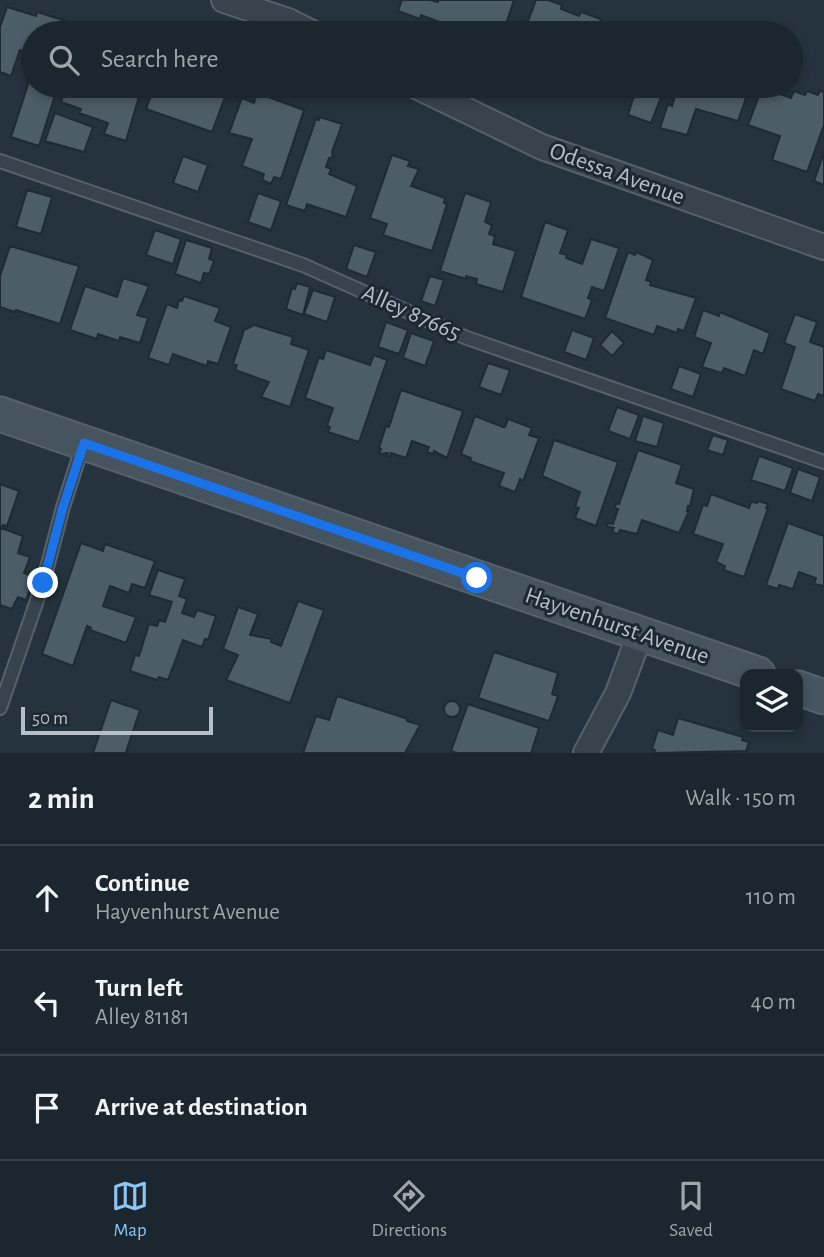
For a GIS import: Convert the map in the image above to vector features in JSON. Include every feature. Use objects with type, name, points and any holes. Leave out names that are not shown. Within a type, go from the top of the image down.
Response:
[{"type":"main road","name":"Hayvenhurst Avenue","points":[[0,414],[743,669]]},
{"type":"main road","points":[[803,690],[824,697]]},
{"type":"street","points":[[224,0],[288,21]]},
{"type":"street","name":"Odessa Avenue","points":[[441,98],[542,147],[824,247]]},
{"type":"street","points":[[586,753],[618,693],[640,634]]},
{"type":"lane","name":"Alley 87665","points":[[0,161],[303,265],[467,338],[824,462]]},
{"type":"lane","points":[[0,708],[43,583],[63,507],[84,443]]},
{"type":"building","points":[[402,0],[514,0],[507,21],[437,21],[421,15],[420,19],[398,11]]},
{"type":"building","points":[[536,0],[548,0],[579,16],[581,12],[601,19],[600,21],[528,21]]},
{"type":"building","points":[[7,7],[36,16],[37,12],[66,21],[21,21],[21,50],[11,76],[0,72],[0,27]]},
{"type":"building","points":[[807,91],[818,95],[820,91],[824,92],[824,125],[807,172],[772,160],[780,136],[748,125],[758,98],[803,98]]},
{"type":"building","points":[[24,98],[54,98],[39,146],[11,137]]},
{"type":"building","points":[[62,98],[139,98],[126,141],[104,134],[108,123],[79,113],[81,109],[61,102]]},
{"type":"building","points":[[150,98],[225,98],[212,132],[146,109]]},
{"type":"building","points":[[242,98],[254,103],[256,98],[271,98],[304,110],[281,179],[274,177],[271,184],[262,180],[264,174],[242,166],[252,139],[229,133]]},
{"type":"building","points":[[633,98],[661,98],[651,123],[628,115]]},
{"type":"building","points":[[674,98],[746,98],[738,121],[696,109],[687,135],[660,128],[668,104],[672,106]]},
{"type":"building","points":[[55,113],[93,127],[84,152],[45,141]]},
{"type":"building","points":[[320,117],[342,124],[332,152],[333,157],[329,158],[326,167],[331,169],[329,174],[357,186],[346,217],[307,204],[305,211],[286,205],[316,119],[319,120]]},
{"type":"building","points":[[824,152],[824,185],[814,181]]},
{"type":"building","points":[[392,155],[410,161],[408,166],[419,169],[411,186],[445,198],[444,203],[447,204],[432,251],[383,235],[387,224],[370,218]]},
{"type":"building","points":[[183,156],[208,165],[198,192],[173,183]]},
{"type":"building","points":[[27,190],[52,197],[41,234],[16,227]]},
{"type":"building","points":[[258,193],[281,201],[271,230],[248,222]]},
{"type":"building","points":[[465,193],[491,202],[485,222],[492,225],[489,234],[495,236],[493,244],[516,251],[503,292],[476,284],[477,279],[466,276],[466,279],[440,271]]},
{"type":"building","points":[[545,222],[568,230],[560,253],[582,264],[591,239],[619,248],[604,291],[592,287],[588,298],[592,300],[585,319],[521,297]]},
{"type":"building","points":[[155,230],[181,239],[173,264],[146,255]]},
{"type":"building","points":[[186,240],[212,248],[209,259],[214,261],[209,274],[204,273],[201,283],[175,274]]},
{"type":"building","points":[[354,245],[376,252],[367,277],[346,269]]},
{"type":"building","points":[[10,246],[79,266],[60,324],[0,307],[0,276]]},
{"type":"building","points":[[628,252],[635,255],[636,252],[653,260],[646,280],[651,282],[650,285],[696,298],[684,331],[678,329],[677,333],[657,326],[654,335],[605,318]]},
{"type":"building","points":[[430,276],[444,280],[435,306],[421,301]]},
{"type":"building","points":[[123,278],[149,286],[137,315],[148,318],[140,343],[120,337],[119,341],[98,334],[97,339],[70,330],[85,286],[117,297]]},
{"type":"building","points":[[297,283],[310,287],[303,315],[286,309],[292,288],[295,289]]},
{"type":"building","points":[[313,290],[335,297],[327,322],[304,314]]},
{"type":"building","points":[[184,296],[220,308],[215,321],[231,327],[218,364],[208,361],[207,366],[173,354],[169,365],[148,358],[167,304],[177,308],[179,300],[182,301]]},
{"type":"building","points":[[703,310],[719,316],[720,312],[770,333],[763,354],[754,350],[745,376],[724,368],[722,373],[702,367],[711,343],[694,337]]},
{"type":"building","points":[[795,314],[817,322],[810,342],[824,347],[824,396],[818,394],[815,401],[781,389],[795,347],[784,343]]},
{"type":"building","points":[[386,322],[408,330],[399,354],[378,347]]},
{"type":"building","points":[[254,325],[293,337],[291,344],[309,350],[290,407],[261,397],[269,382],[235,370],[237,365],[233,364],[244,330]]},
{"type":"building","points":[[572,330],[594,338],[586,360],[564,352]]},
{"type":"building","points":[[612,331],[624,343],[612,356],[600,345]]},
{"type":"building","points":[[411,333],[434,341],[425,366],[403,358]]},
{"type":"building","points":[[326,350],[370,365],[374,355],[387,360],[359,442],[328,432],[330,427],[327,426],[333,408],[305,398],[319,357],[323,359]]},
{"type":"building","points":[[488,363],[510,370],[501,395],[479,387]]},
{"type":"building","points":[[679,366],[701,374],[693,397],[671,389]]},
{"type":"building","points":[[401,390],[463,411],[447,458],[434,451],[433,454],[427,452],[429,447],[412,441],[406,458],[391,453],[390,457],[387,456],[388,453],[379,454],[386,426],[389,427]]},
{"type":"building","points":[[617,407],[639,415],[630,439],[608,431]]},
{"type":"building","points":[[475,416],[503,427],[508,419],[532,428],[529,435],[539,438],[523,481],[520,479],[515,492],[499,486],[504,473],[470,461],[471,458],[461,454]]},
{"type":"building","points":[[643,416],[664,423],[657,447],[635,441]]},
{"type":"building","points":[[713,435],[728,440],[723,455],[707,450]]},
{"type":"building","points":[[554,440],[618,462],[596,526],[575,518],[580,492],[542,476]]},
{"type":"building","points":[[638,450],[682,465],[676,483],[694,489],[689,511],[679,533],[642,520],[637,534],[620,530],[618,534],[612,532],[614,528],[607,526],[608,523],[613,524],[618,509],[615,508],[616,503],[619,504]]},
{"type":"building","points":[[759,456],[793,468],[785,491],[751,480]]},
{"type":"building","points":[[798,469],[820,477],[812,501],[790,493]]},
{"type":"building","points":[[0,484],[19,491],[7,526],[3,525],[1,528],[23,536],[18,553],[30,557],[24,573],[34,577],[26,600],[18,597],[12,609],[0,605]]},
{"type":"building","points":[[711,494],[749,508],[751,502],[768,504],[744,577],[724,570],[725,566],[716,562],[723,544],[693,534],[703,505],[707,506]]},
{"type":"building","points":[[788,523],[824,536],[824,586],[814,584],[816,578],[799,572],[793,589],[779,585],[778,589],[766,585]]},
{"type":"building","points":[[81,543],[103,551],[105,544],[155,561],[145,588],[132,584],[129,593],[110,586],[103,606],[136,617],[126,643],[90,630],[87,626],[73,666],[42,654]]},
{"type":"building","points":[[158,570],[185,579],[179,596],[187,599],[182,613],[194,617],[197,610],[216,616],[208,640],[205,639],[202,647],[183,640],[168,680],[159,677],[157,680],[130,671],[135,655],[139,656],[149,624],[157,626],[159,620],[165,622],[172,602],[149,595]]},
{"type":"building","points":[[298,601],[324,610],[290,703],[226,680],[238,655],[223,649],[238,607],[258,614],[250,635],[272,639],[271,642],[281,646]]},
{"type":"building","points":[[494,652],[558,673],[552,694],[558,696],[549,721],[478,698]]},
{"type":"building","points":[[337,696],[420,725],[405,753],[303,753],[316,716],[329,720]]},
{"type":"building","points":[[111,700],[140,710],[126,752],[128,753],[93,753]]},
{"type":"building","points":[[449,701],[455,701],[460,709],[458,715],[449,717],[444,712],[444,706]]},
{"type":"building","points":[[468,704],[539,728],[531,753],[451,751]]},
{"type":"building","points":[[678,718],[743,737],[742,740],[749,742],[746,751],[654,753],[655,750],[652,749],[658,730],[673,735]]},
{"type":"route","points":[[43,583],[63,507],[84,443],[477,578]]}]
